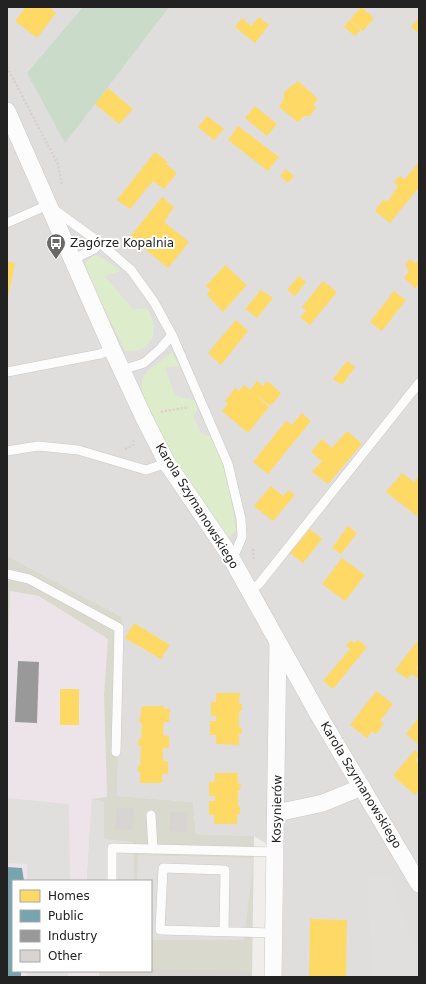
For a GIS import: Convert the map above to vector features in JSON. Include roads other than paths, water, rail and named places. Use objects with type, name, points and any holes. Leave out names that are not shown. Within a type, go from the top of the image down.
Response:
[{"type":"street","name":"Karola Szymanowskiego","points":[[7,112],[112,349],[167,463],[229,554],[321,719],[419,884]]},
{"type":"street","name":"Kosynierów","points":[[273,977],[277,813],[278,641]]},
{"type":"street","points":[[277,813],[323,803],[362,786]]},
{"type":"lane","points":[[7,223],[48,206],[100,243],[131,270],[154,302],[172,335],[228,464],[241,519],[242,537],[240,545],[236,551],[229,554]]},
{"type":"lane","points":[[72,260],[94,249],[100,243]]},
{"type":"lane","points":[[122,370],[144,363],[161,348],[172,335]]},
{"type":"lane","points":[[7,372],[100,354],[112,349]]},
{"type":"lane","points":[[250,591],[259,584],[419,383]]},
{"type":"lane","points":[[7,450],[38,446],[78,450],[146,470],[167,463]]},
{"type":"lane","points":[[7,574],[29,579],[119,628],[116,752]]},
{"type":"lane","points":[[151,814],[153,849]]},
{"type":"lane","points":[[112,880],[112,848],[276,852]]},
{"type":"lane","points":[[224,932],[225,870],[163,868],[160,930],[224,932],[274,932]]},
{"type":"place","name":"Zagórze Kopalnia","points":[[56,260]]}]
